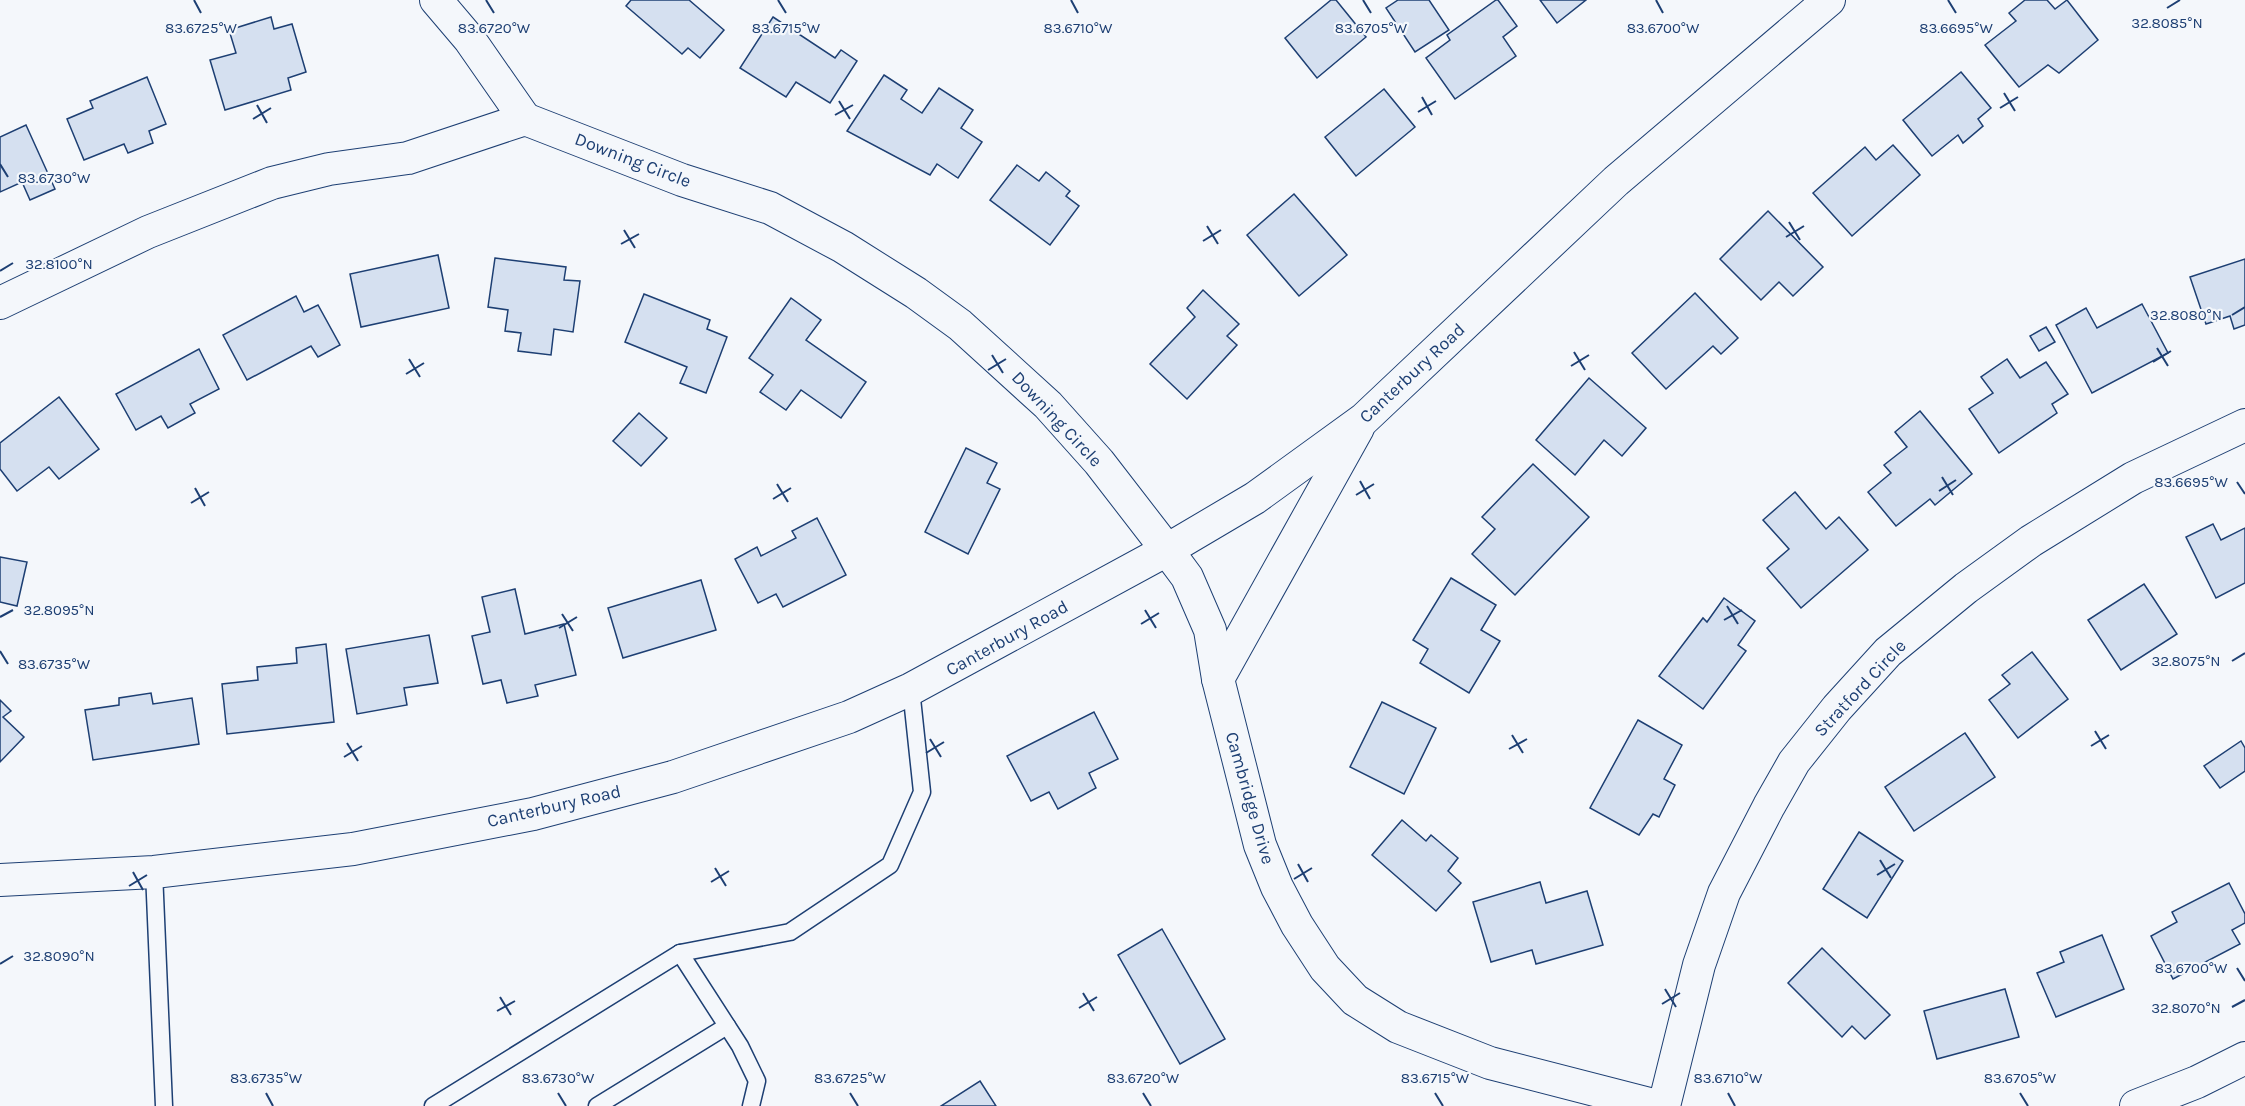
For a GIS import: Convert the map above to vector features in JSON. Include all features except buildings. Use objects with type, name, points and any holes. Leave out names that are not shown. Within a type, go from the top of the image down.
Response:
[{"type":"street","points":[[0,303],[148,232],[272,183],[329,169],[408,159],[525,119],[470,40],[436,0]]},
{"type":"street","name":"Canterbury Road","points":[[0,880],[154,872],[352,849],[533,814],[673,777],[849,717],[911,690],[1167,550],[1255,498],[1364,419],[1616,181],[1829,0]]},
{"type":"street","name":"Downing Circle","points":[[525,119],[682,180],[770,208],[843,247],[916,293],[960,325],[1048,405],[1099,462],[1167,550]]},
{"type":"street","points":[[1218,679],[1364,419]]},
{"type":"street","name":"Stratford Circle","points":[[1664,1106],[1699,965],[1724,893],[1794,762],[1837,708],[1888,652],[1966,588],[2031,541],[2133,477],[2245,425]]},
{"type":"street","name":"Cambridge Drive","points":[[1167,550],[1187,577],[1210,630],[1218,679],[1260,845],[1297,925],[1325,968],[1355,1000],[1398,1027],[1490,1063],[1657,1106]]},
{"type":"street","points":[[2136,1106],[2197,1082],[2245,1058]]},
{"type":"lane","points":[[433,1106],[680,953],[790,932],[890,865],[922,792],[911,690]]},
{"type":"lane","points":[[154,872],[164,1106]]},
{"type":"lane","points":[[680,953],[740,1046],[757,1082],[751,1106]]},
{"type":"lane","points":[[597,1106],[727,1026]]}]
